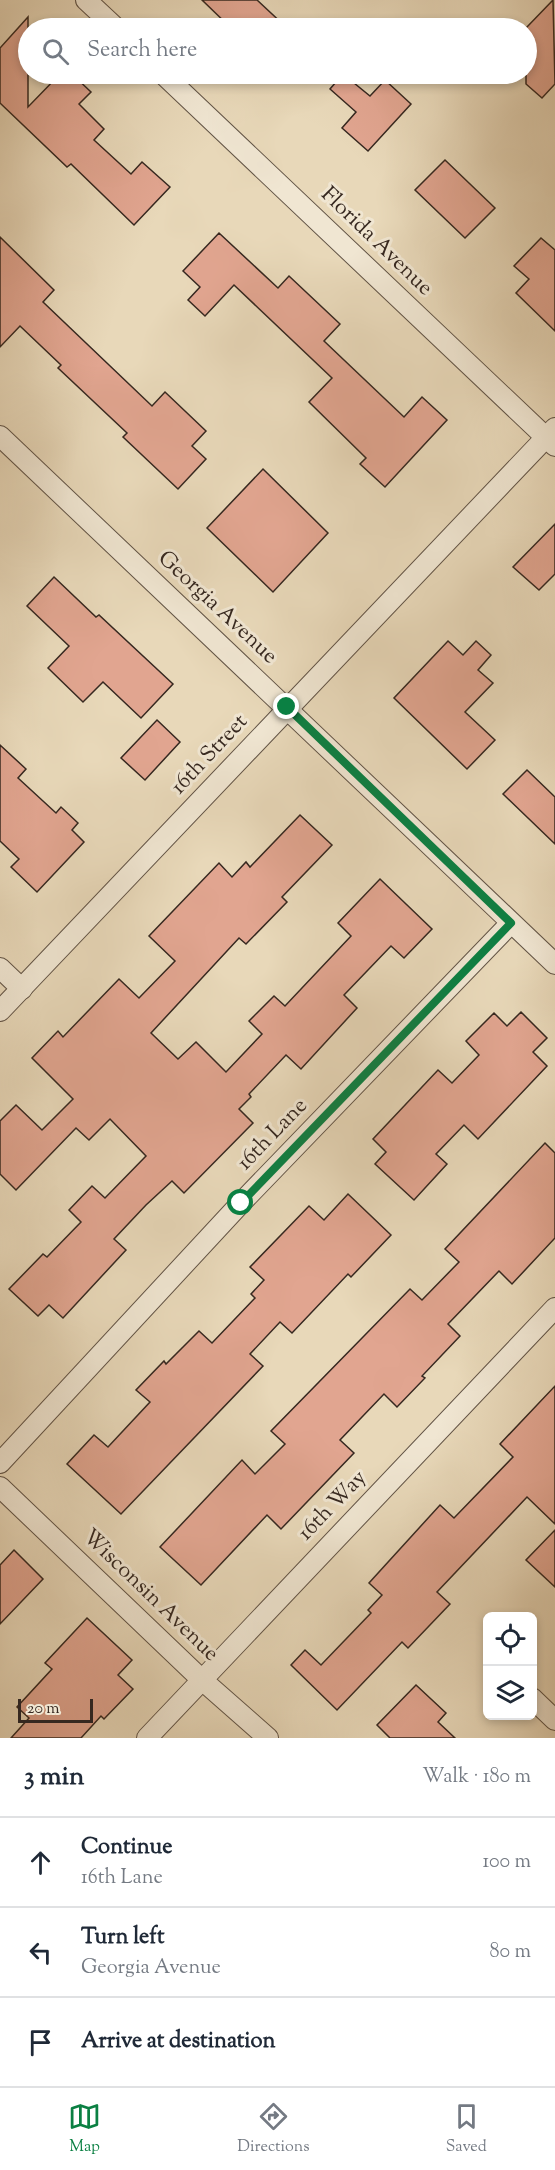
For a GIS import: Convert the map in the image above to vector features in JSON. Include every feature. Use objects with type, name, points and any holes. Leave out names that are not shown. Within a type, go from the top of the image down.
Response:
[{"type":"street","points":[[86,0],[105,18]]},
{"type":"street","name":"Florida Avenue","points":[[174,84],[552,437]]},
{"type":"street","name":"Georgia Avenue","points":[[0,436],[555,964]]},
{"type":"street","name":"16th Street","points":[[0,1011],[287,707],[552,437]]},
{"type":"street","name":"16th Lane","points":[[0,1463],[241,1203],[511,923]]},
{"type":"street","points":[[0,968],[22,989]]},
{"type":"street","name":"16th Way","points":[[147,1738],[555,1308]]},
{"type":"street","name":"Wisconsin Avenue","points":[[0,1487],[201,1679],[268,1738]]},
{"type":"street","points":[[537,1703],[555,1720]]},
{"type":"building","points":[[202,0],[257,0],[276,18],[221,18]]},
{"type":"building","points":[[553,0],[555,84],[542,98],[526,84],[537,84],[536,18]]},
{"type":"building","points":[[18,28],[18,84],[28,84],[28,107],[50,84],[83,84],[91,92],[79,104],[104,129],[94,140],[131,174],[142,162],[170,187],[134,225],[71,164],[67,167],[0,103],[0,48]]},
{"type":"building","points":[[334,84],[355,84],[370,96],[381,84],[389,84],[411,104],[368,151],[342,128],[356,112],[330,89]]},
{"type":"building","points":[[445,160],[495,208],[465,238],[415,190]]},
{"type":"building","points":[[219,233],[278,288],[289,276],[340,324],[324,341],[404,417],[422,397],[447,420],[385,487],[360,464],[366,458],[309,402],[332,378],[234,285],[205,316],[188,300],[200,287],[183,271]]},
{"type":"building","points":[[0,237],[54,290],[43,302],[152,406],[165,392],[206,431],[192,446],[206,459],[178,489],[123,437],[127,433],[58,368],[61,365],[20,326],[0,347]]},
{"type":"building","points":[[541,238],[555,250],[555,331],[516,293],[529,279],[514,266]]},
{"type":"building","points":[[263,469],[328,533],[273,592],[207,528]]},
{"type":"building","points":[[555,524],[555,574],[539,590],[513,567]]},
{"type":"building","points":[[54,577],[96,617],[99,615],[173,684],[141,718],[103,682],[83,702],[48,668],[69,646],[27,606]]},
{"type":"building","points":[[448,641],[463,655],[476,641],[491,655],[478,670],[493,683],[465,712],[495,740],[467,769],[394,698]]},
{"type":"building","points":[[157,720],[180,742],[145,780],[121,758]]},
{"type":"building","points":[[0,745],[26,769],[18,778],[56,813],[61,807],[78,823],[72,830],[84,842],[37,892],[11,867],[19,859],[0,841]]},
{"type":"building","points":[[527,770],[555,797],[555,844],[503,794]]},
{"type":"building","points":[[300,815],[332,845],[282,897],[287,902],[246,944],[239,938],[151,1033],[178,1059],[196,1042],[226,1072],[262,1034],[249,1021],[274,996],[285,1006],[351,936],[338,923],[380,879],[432,929],[404,958],[391,946],[344,995],[357,1008],[301,1069],[286,1055],[249,1094],[251,1097],[239,1109],[253,1123],[184,1193],[172,1181],[146,1205],[114,1239],[126,1250],[63,1318],[49,1305],[38,1316],[9,1289],[43,1254],[47,1257],[81,1222],[69,1210],[92,1186],[105,1198],[146,1156],[110,1119],[89,1140],[76,1128],[16,1190],[0,1174],[0,1121],[16,1105],[42,1130],[73,1099],[32,1058],[58,1031],[63,1037],[119,979],[139,998],[175,961],[149,936],[219,863],[232,877],[246,862],[250,867]]},
{"type":"building","points":[[521,1012],[547,1038],[533,1052],[547,1066],[478,1139],[464,1125],[436,1154],[447,1164],[414,1200],[375,1164],[386,1152],[373,1139],[438,1070],[452,1083],[479,1055],[466,1041],[494,1013],[507,1026]]},
{"type":"building","points":[[545,1143],[555,1153],[555,1238],[512,1284],[499,1271],[448,1324],[460,1336],[422,1376],[425,1378],[397,1407],[384,1394],[340,1440],[354,1453],[281,1529],[267,1515],[201,1585],[160,1547],[242,1460],[255,1474],[285,1444],[271,1431],[410,1289],[422,1300],[459,1262],[445,1249]]},
{"type":"building","points":[[348,1194],[391,1235],[351,1277],[348,1274],[292,1333],[280,1322],[250,1354],[263,1366],[121,1514],[67,1464],[94,1435],[108,1447],[150,1402],[136,1390],[164,1361],[166,1364],[199,1331],[212,1343],[255,1298],[251,1294],[264,1280],[250,1267],[309,1206],[324,1220]]},
{"type":"building","points":[[555,1386],[555,1524],[527,1497],[437,1592],[450,1604],[408,1648],[402,1642],[337,1710],[291,1665],[305,1650],[321,1665],[371,1613],[368,1610],[382,1595],[369,1583],[440,1505],[454,1518],[513,1457],[500,1444]]},
{"type":"building","points":[[555,1530],[555,1587],[526,1560]]},
{"type":"building","points":[[14,1550],[43,1579],[0,1624],[0,1565]]},
{"type":"building","points":[[87,1618],[132,1660],[118,1675],[133,1689],[104,1719],[101,1716],[81,1738],[11,1738],[29,1718],[17,1707],[52,1669],[45,1663]]},
{"type":"building","points":[[416,1685],[446,1713],[438,1722],[455,1738],[390,1738],[377,1725]]},
{"type":"route","points":[[241,1203],[511,923],[287,707]]}]
